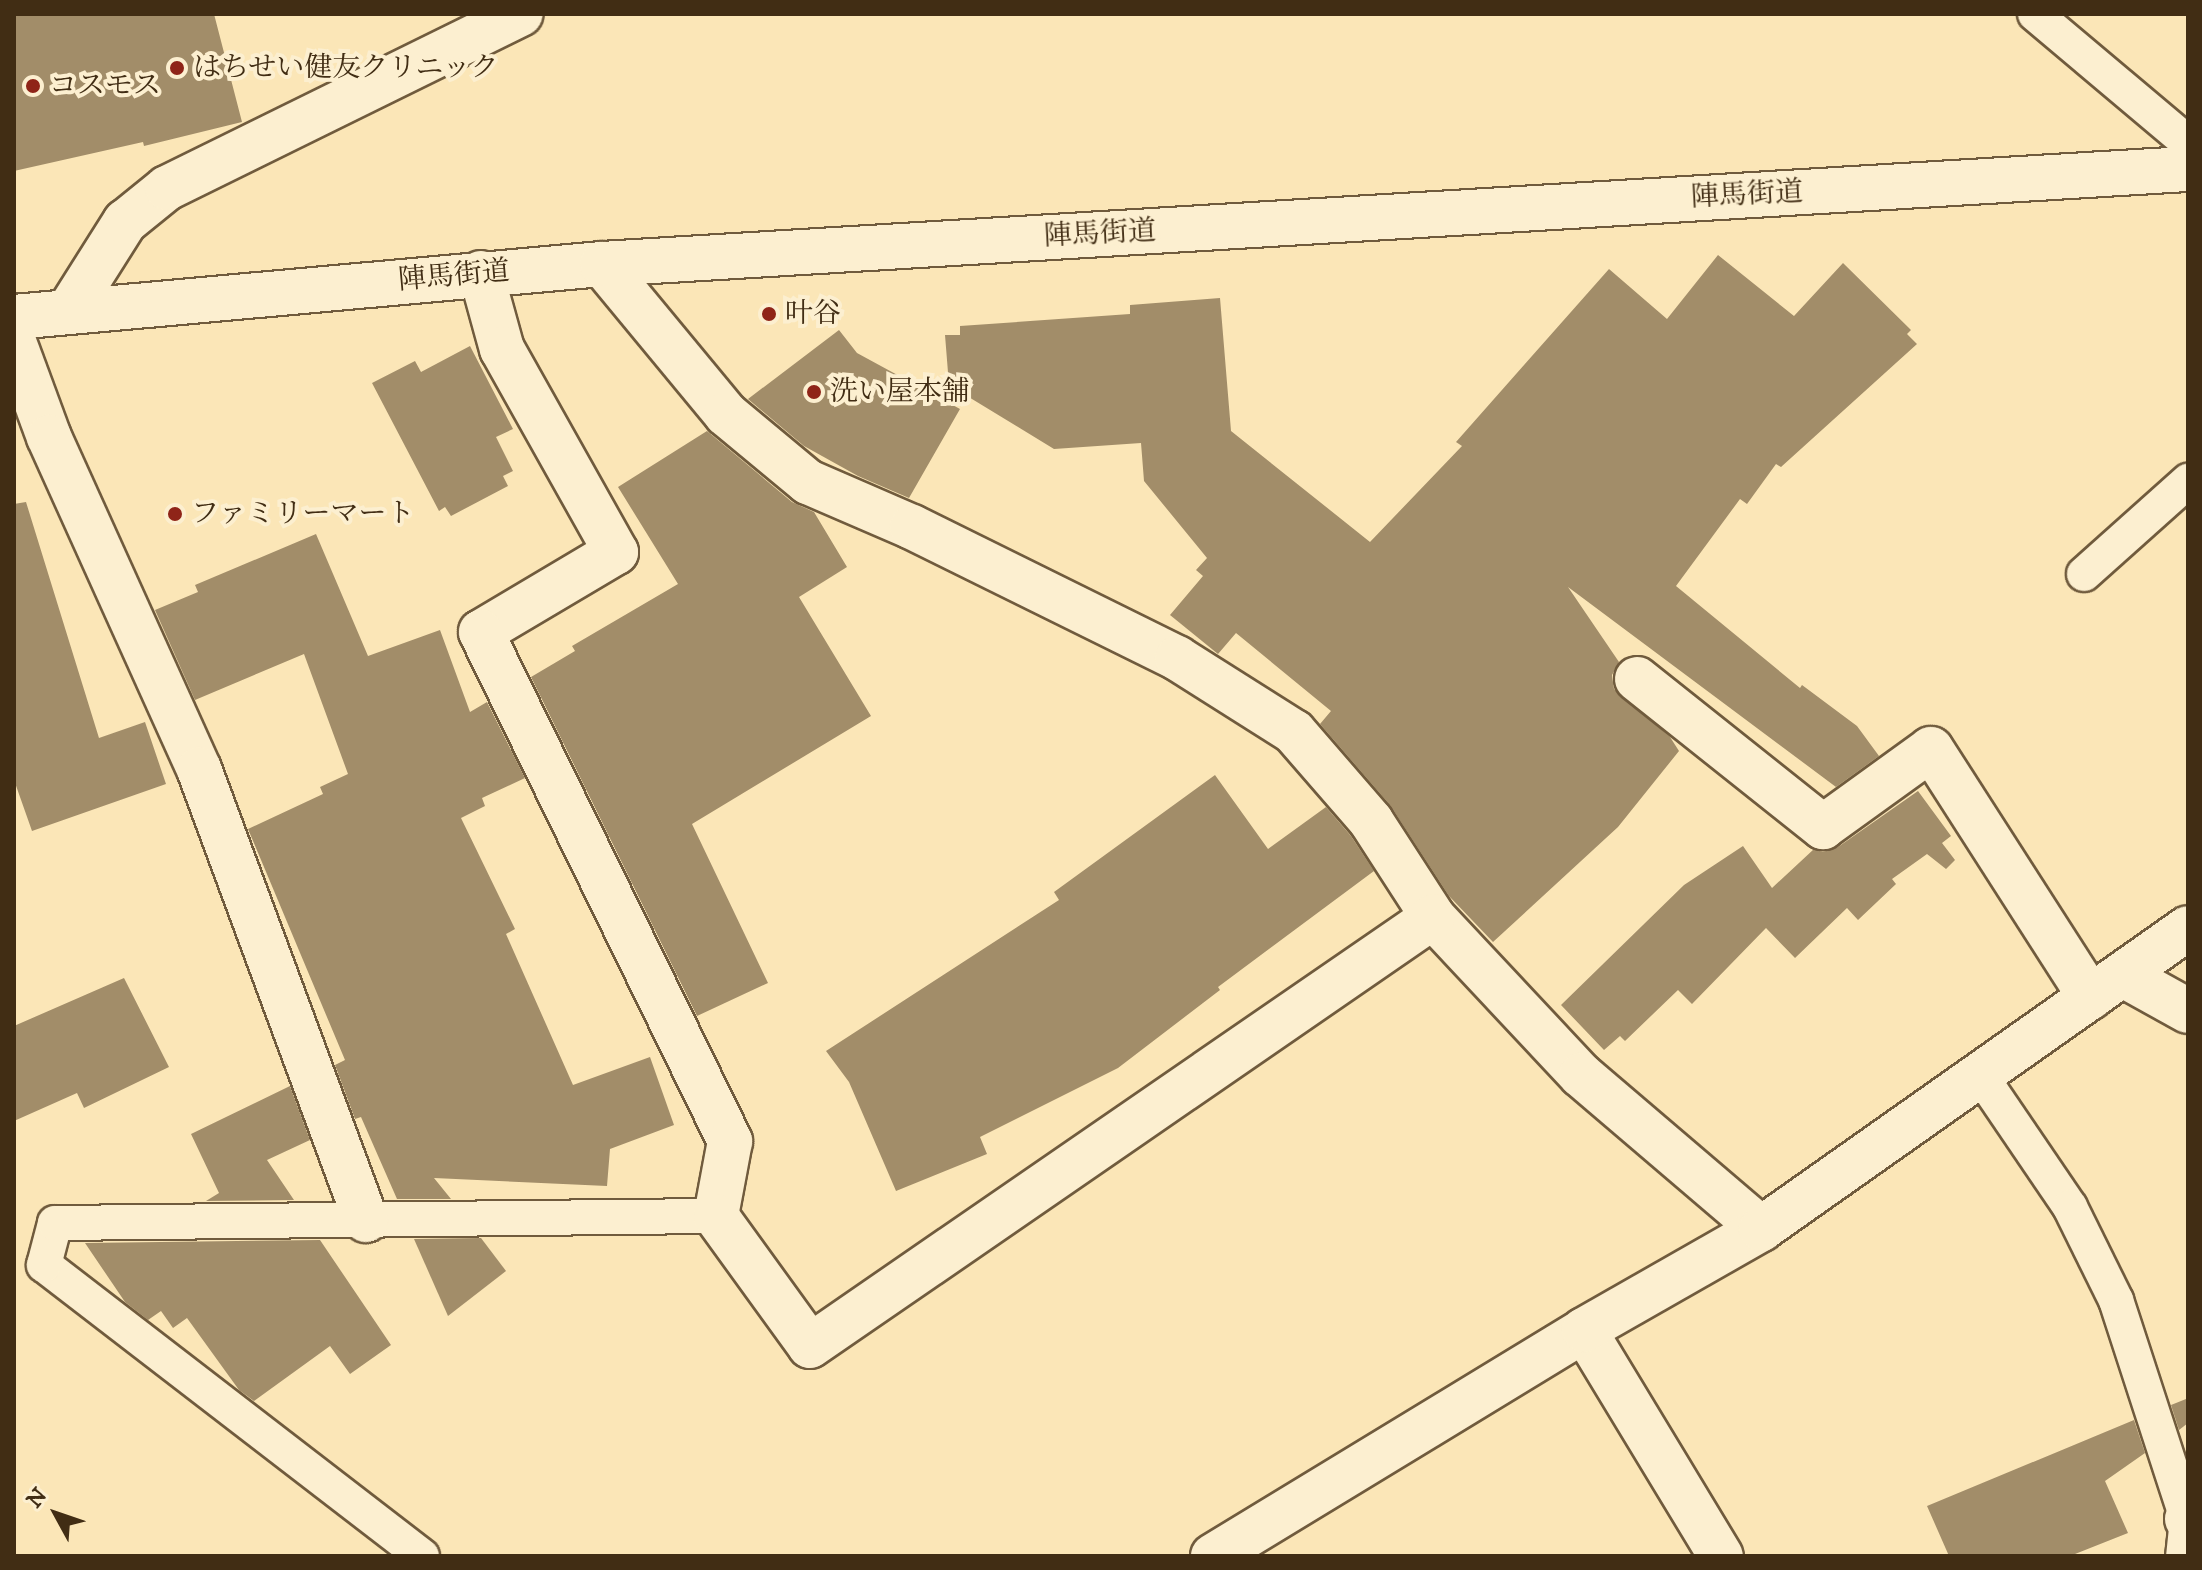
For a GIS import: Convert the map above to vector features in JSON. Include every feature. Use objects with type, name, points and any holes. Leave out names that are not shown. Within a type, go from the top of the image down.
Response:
[{"type":"street","points":[[68,312],[125,222],[167,188],[507,17]]},
{"type":"street","name":"陣馬街道","points":[[14,317],[602,264],[2188,169]]},
{"type":"street","points":[[602,264],[726,414],[808,482],[912,527],[1177,658],[1294,732],[1371,821],[1433,917],[1581,1075],[1761,1229]]},
{"type":"street","points":[[481,273],[502,349],[616,552],[481,632],[730,1141],[716,1216],[810,1346],[1433,917]]},
{"type":"street","points":[[14,342],[49,437],[199,769],[366,1220]]},
{"type":"street","points":[[1637,679],[1823,827],[1931,749],[2107,986],[2188,1011]]},
{"type":"street","points":[[1213,1556],[1584,1330],[1761,1229],[2188,928]]},
{"type":"street","points":[[1584,1330],[1721,1556]]},
{"type":"lane","points":[[2035,14],[2188,143]]},
{"type":"lane","points":[[2084,574],[2188,481]]},
{"type":"lane","points":[[1981,1076],[2070,1207],[2116,1300],[2188,1519],[2183,1556]]},
{"type":"lane","points":[[422,1556],[44,1265],[55,1223],[716,1216]]},
{"type":"building","points":[[14,14],[214,14],[242,122],[144,146],[143,142],[14,171]]},
{"type":"building","points":[[1718,255],[1794,316],[1843,263],[1911,330],[1907,334],[1917,344],[1781,467],[1776,464],[1747,504],[1740,499],[1676,586],[1800,688],[1802,685],[1857,726],[1879,756],[1836,787],[1568,587],[1619,662],[1612,675],[1614,689],[1670,737],[1679,751],[1618,827],[1493,942],[1449,896],[1390,805],[1320,724],[1331,711],[1236,633],[1218,654],[1170,615],[1203,576],[1196,570],[1207,558],[1144,481],[1141,443],[1054,449],[949,385],[945,335],[960,335],[960,326],[1130,314],[1130,305],[1220,298],[1231,431],[1370,542],[1462,446],[1456,442],[1609,269],[1667,319]]},
{"type":"building","points":[[839,330],[857,353],[960,409],[909,498],[858,476],[804,446],[748,399]]},
{"type":"building","points":[[470,346],[513,429],[496,437],[513,471],[503,476],[508,486],[451,516],[445,507],[439,511],[372,383],[415,361],[421,372]]},
{"type":"building","points":[[707,431],[792,502],[814,512],[847,567],[799,597],[871,716],[692,824],[768,983],[697,1016],[531,677],[575,651],[572,646],[678,584],[618,487]]},
{"type":"building","points":[[26,502],[99,738],[145,722],[166,784],[32,831],[14,780],[14,504]]},
{"type":"building","points":[[316,534],[368,656],[440,630],[470,712],[487,702],[525,778],[482,798],[485,806],[461,818],[515,929],[506,934],[573,1085],[650,1057],[674,1125],[610,1149],[607,1186],[434,1178],[451,1199],[397,1199],[361,1117],[355,1119],[335,1065],[345,1060],[248,829],[323,794],[320,787],[348,774],[304,654],[195,700],[155,610],[198,592],[195,585]]},
{"type":"building","points":[[1215,775],[1268,849],[1326,807],[1351,836],[1374,871],[1218,987],[1220,990],[1118,1068],[980,1137],[987,1154],[896,1191],[849,1082],[826,1051],[1059,900],[1054,892]]},
{"type":"building","points":[[1918,791],[1951,836],[1942,843],[1955,860],[1946,869],[1927,854],[1892,879],[1896,884],[1858,920],[1847,908],[1795,958],[1766,928],[1692,1004],[1678,990],[1625,1041],[1620,1036],[1604,1050],[1561,1005],[1684,885],[1743,846],[1772,888],[1814,849],[1823,852],[1838,847]]},
{"type":"building","points":[[124,978],[169,1067],[84,1108],[77,1093],[14,1121],[14,1026]]},
{"type":"building","points":[[290,1086],[310,1140],[267,1160],[294,1200],[206,1201],[219,1193],[191,1134]]},
{"type":"building","points":[[481,1238],[506,1271],[448,1316],[414,1239]]},
{"type":"building","points":[[320,1240],[391,1345],[350,1374],[330,1346],[254,1401],[239,1390],[187,1318],[173,1328],[161,1311],[148,1320],[125,1302],[85,1243]]},
{"type":"building","points":[[2186,1399],[2188,1423],[2179,1430],[2171,1405]]},
{"type":"building","points":[[2134,1420],[2145,1453],[2105,1481],[2128,1533],[2070,1556],[1949,1556],[1927,1506]]},
{"type":"place","name":"はちせい健友クリニック","points":[[177,68]]},
{"type":"place","name":"コスモス","points":[[33,86]]},
{"type":"place","name":"叶谷","points":[[769,314]]},
{"type":"place","name":"洗い屋本舗","points":[[814,392]]},
{"type":"place","name":"ファミリーマート","points":[[175,514]]}]
